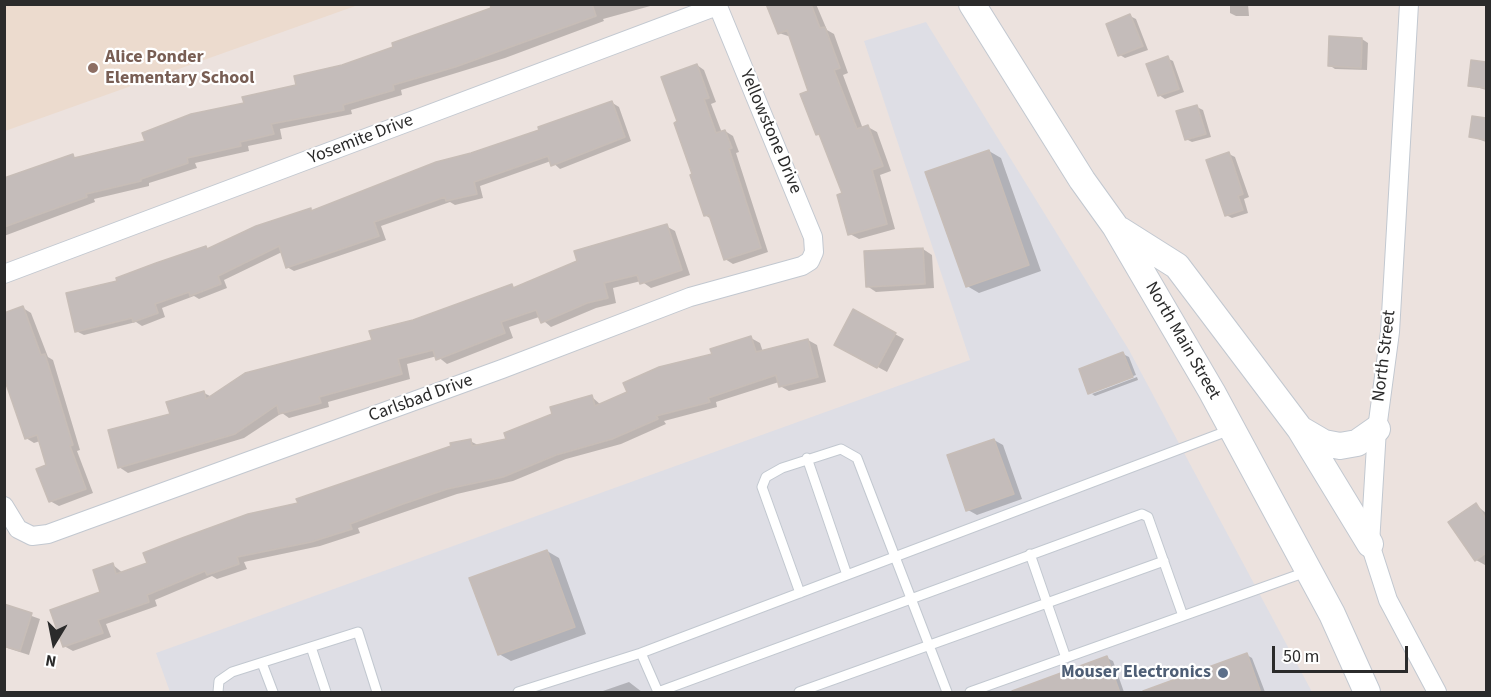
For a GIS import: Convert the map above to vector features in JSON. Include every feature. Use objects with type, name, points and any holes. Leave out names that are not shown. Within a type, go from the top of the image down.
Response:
[{"type":"main road","name":"North Main Street","points":[[972,4],[1082,180],[1114,226],[1232,429],[1332,614],[1367,693]]},
{"type":"main road","points":[[1114,226],[1177,266],[1300,429],[1370,544]]},
{"type":"main road","points":[[1300,429],[1324,443],[1340,446],[1357,443],[1377,429]]},
{"type":"street","name":"North Street","points":[[1409,4],[1390,332],[1377,429],[1370,544],[1388,600],[1437,693]]},
{"type":"street","name":"Yellowstone Drive","points":[[717,5],[813,237],[814,252],[810,261]]},
{"type":"street","name":"Yosemite Drive","points":[[4,274],[717,5]]},
{"type":"street","name":"Carlsbad Drive","points":[[4,506],[18,529],[32,536],[48,534],[690,297],[802,266],[810,261]]},
{"type":"lane","points":[[518,693],[641,653],[1232,429]]},
{"type":"lane","points":[[800,593],[762,487],[766,477],[807,458],[841,449],[857,458],[893,558],[947,693]]},
{"type":"lane","points":[[807,458],[847,575]]},
{"type":"lane","points":[[641,653],[658,692],[1142,514],[1148,516],[1183,616]]},
{"type":"lane","points":[[1030,554],[1066,658]]},
{"type":"lane","points":[[799,693],[1164,561]]},
{"type":"lane","points":[[970,693],[1308,571]]},
{"type":"lane","points":[[218,693],[219,681],[232,672],[358,632],[377,693]]},
{"type":"lane","points":[[311,647],[326,693]]},
{"type":"lane","points":[[262,663],[273,693]]},
{"type":"shaded area","name":"Alice Ponder Elementary School","points":[[5,4],[358,4],[358,5],[5,131]]},
{"type":"shaded area","points":[[926,22],[1129,350],[1312,692],[170,692],[156,653],[970,360],[864,41]]},
{"type":"building","points":[[490,4],[592,4],[596,16],[455,67],[393,85],[394,90],[343,105],[344,110],[271,124],[274,134],[240,142],[241,146],[187,158],[188,163],[141,179],[141,181],[86,194],[87,197],[4,227],[4,178],[73,154],[74,158],[145,141],[142,133],[191,114],[244,103],[242,97],[296,85],[294,76],[342,65],[393,47],[392,43],[491,8]]},
{"type":"building","points":[[766,4],[811,4],[820,28],[825,27],[840,68],[834,70],[857,129],[868,125],[883,166],[872,170],[887,224],[848,235],[837,195],[842,193],[819,134],[816,135],[800,94],[808,91],[787,30],[778,34]]},
{"type":"building","points":[[1130,14],[1143,46],[1118,56],[1106,24]]},
{"type":"building","points":[[1329,36],[1362,38],[1361,68],[1328,66]]},
{"type":"building","points":[[1168,56],[1179,89],[1158,96],[1146,64]]},
{"type":"building","points":[[1471,60],[1486,62],[1486,88],[1468,86]]},
{"type":"building","points":[[697,64],[709,98],[704,99],[716,133],[725,130],[732,148],[729,149],[761,248],[724,260],[709,215],[704,216],[674,123],[677,121],[661,77]]},
{"type":"building","points":[[612,101],[625,137],[551,166],[548,156],[474,182],[477,194],[446,201],[445,197],[374,222],[379,236],[286,268],[279,246],[218,276],[221,284],[190,296],[189,292],[155,304],[158,313],[133,322],[132,318],[75,332],[66,293],[117,281],[116,278],[156,263],[206,246],[207,249],[256,226],[311,208],[311,211],[436,162],[539,130],[538,127]]},
{"type":"building","points":[[1197,105],[1206,134],[1185,140],[1176,111]]},
{"type":"building","points":[[1472,116],[1486,118],[1486,140],[1469,137]]},
{"type":"building","points":[[989,150],[1029,265],[966,287],[925,172]]},
{"type":"building","points":[[1229,152],[1243,194],[1238,196],[1243,210],[1225,216],[1206,160]]},
{"type":"building","points":[[667,224],[682,270],[640,284],[637,275],[604,283],[608,298],[587,303],[541,323],[536,310],[501,322],[505,333],[436,360],[433,350],[398,359],[402,374],[319,397],[321,403],[279,414],[277,405],[235,434],[118,468],[108,430],[170,414],[166,402],[204,391],[206,399],[245,373],[372,340],[369,331],[413,320],[512,284],[513,288],[577,261],[574,251]]},
{"type":"building","points":[[923,248],[925,284],[866,287],[864,251]]},
{"type":"building","points":[[23,306],[41,355],[45,354],[73,445],[70,446],[86,489],[49,502],[36,469],[46,465],[37,435],[25,439],[4,378],[4,313]]},
{"type":"building","points":[[853,309],[896,333],[877,368],[834,345]]},
{"type":"building","points":[[751,336],[756,352],[808,339],[818,377],[779,387],[776,375],[708,398],[710,402],[656,416],[658,419],[612,439],[556,455],[503,477],[447,489],[400,505],[350,524],[352,529],[311,542],[237,557],[239,564],[207,575],[205,571],[147,595],[149,602],[98,620],[103,633],[63,647],[50,610],[100,592],[93,570],[113,563],[116,574],[147,563],[143,553],[248,514],[298,503],[296,499],[451,446],[450,443],[471,439],[472,446],[506,439],[504,433],[552,414],[550,407],[592,395],[595,406],[627,392],[623,383],[659,367],[712,354],[710,349]]},
{"type":"building","points":[[1123,352],[1133,377],[1088,394],[1079,369]]},
{"type":"building","points":[[994,439],[1014,494],[966,511],[947,455]]},
{"type":"building","points":[[1476,503],[1486,519],[1486,553],[1475,561],[1448,522]]},
{"type":"building","points":[[547,550],[575,627],[498,655],[469,578]]},
{"type":"building","points":[[4,604],[32,613],[20,651],[4,646]]},
{"type":"building","name":"Mouser Electronics","points":[[1247,653],[1261,693],[1144,693],[1143,691]]},
{"type":"building","name":"Mouser Electronics","points":[[1107,656],[1120,693],[1013,693],[1012,691]]},
{"type":"place","name":"Alice Ponder Elementary School","points":[[93,68]]},
{"type":"place","name":"Mouser Electronics","points":[[1223,673]]}]
